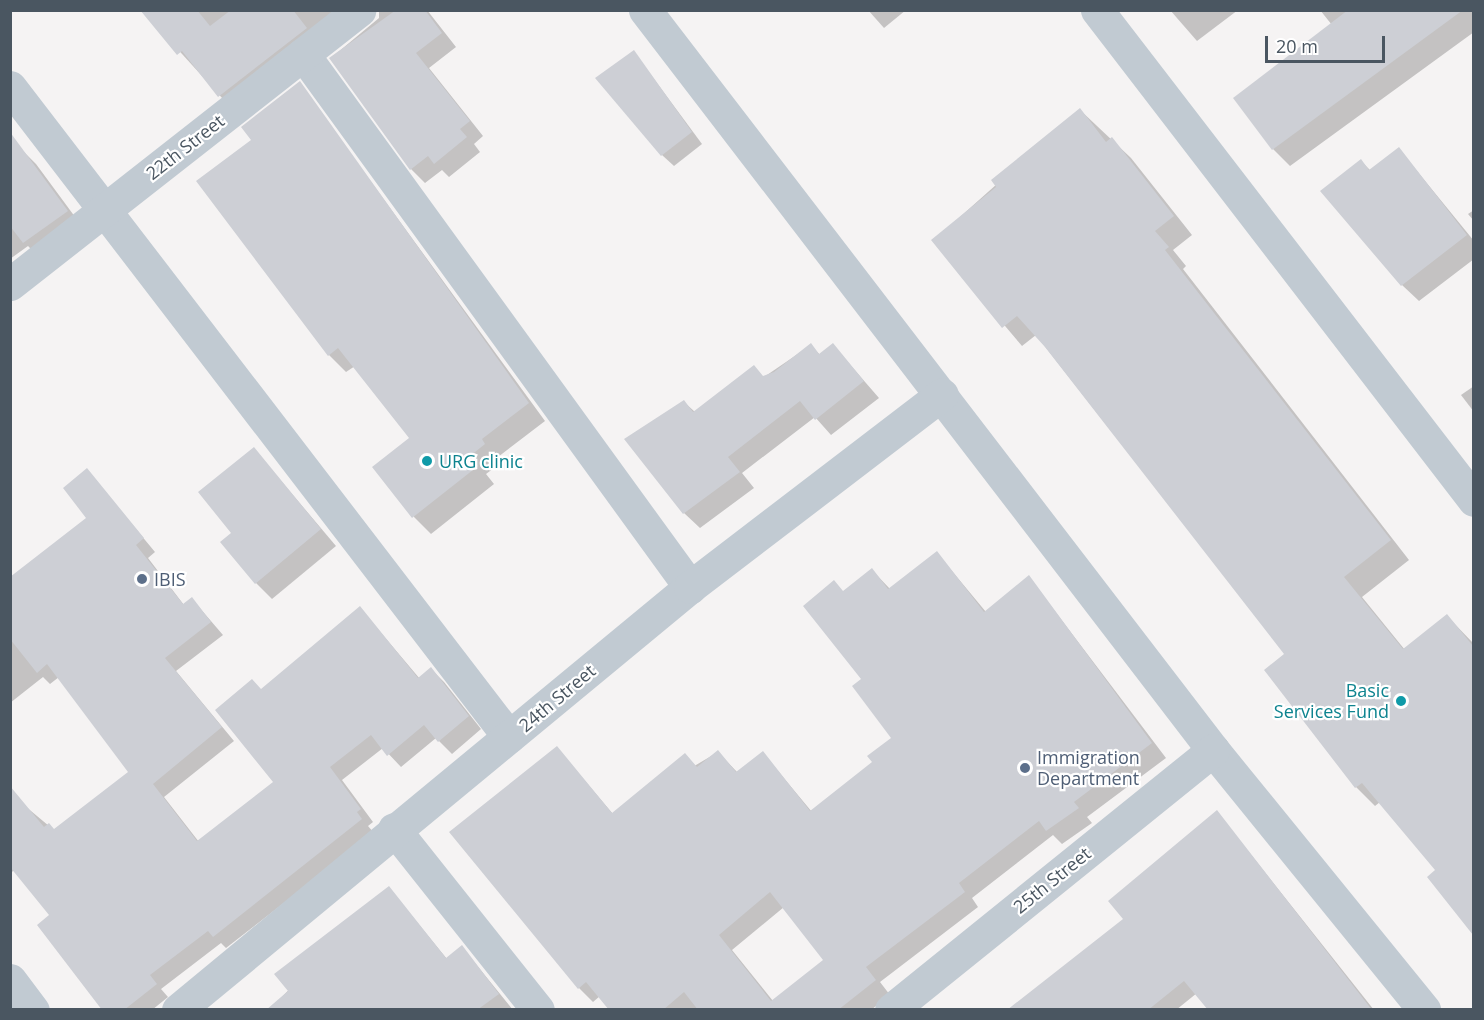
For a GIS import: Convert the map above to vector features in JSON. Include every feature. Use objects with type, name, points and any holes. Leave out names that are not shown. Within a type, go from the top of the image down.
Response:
[{"type":"street","name":"22th Street","points":[[10,284],[360,10]]},
{"type":"street","points":[[645,10],[1213,750],[1424,1010]]},
{"type":"street","points":[[1097,10],[1473,500]]},
{"type":"street","points":[[303,54],[690,587]]},
{"type":"street","points":[[10,87],[106,209],[509,737]]},
{"type":"street","name":"24th Street","points":[[178,1010],[394,829],[690,587],[942,394]]},
{"type":"street","name":"25th Street","points":[[891,1010],[1213,750]]},
{"type":"street","points":[[394,829],[538,1010]]},
{"type":"street","points":[[10,980],[33,1010]]},
{"type":"building","points":[[140,10],[197,10],[210,26],[231,10],[293,10],[307,28],[218,97],[182,51],[177,55]]},
{"type":"building","points":[[396,10],[425,10],[442,33],[416,53],[470,121],[460,129],[467,137],[434,164],[428,156],[410,170],[329,58]]},
{"type":"building","points":[[1348,10],[1463,10],[1272,150],[1233,98]]},
{"type":"building","points":[[634,50],[692,132],[661,156],[595,78]]},
{"type":"building","points":[[300,81],[529,403],[482,439],[485,444],[470,456],[478,466],[412,518],[372,467],[409,438],[338,348],[328,356],[196,181],[251,140],[241,127]]},
{"type":"building","points":[[1080,108],[1106,142],[1112,137],[1174,216],[1155,231],[1169,247],[1165,250],[1391,540],[1344,577],[1403,649],[1447,614],[1473,646],[1473,935],[1427,877],[1435,870],[1362,783],[1355,788],[1264,670],[1284,654],[1045,347],[1017,316],[1002,328],[931,240],[996,187],[991,180]]},
{"type":"building","points":[[10,132],[68,211],[23,243],[10,226]]},
{"type":"building","points":[[1399,147],[1467,235],[1401,286],[1320,191],[1361,159],[1369,170]]},
{"type":"building","points":[[811,343],[819,354],[833,343],[864,381],[815,420],[800,401],[728,457],[740,472],[683,514],[624,439],[684,400],[693,412],[754,365],[763,376],[774,372]]},
{"type":"building","points":[[254,447],[321,529],[255,584],[220,542],[231,533],[198,492]]},
{"type":"building","points":[[87,468],[144,538],[136,545],[183,604],[192,597],[211,622],[165,658],[222,727],[153,784],[197,841],[273,782],[215,710],[252,679],[261,689],[360,606],[418,678],[431,667],[469,716],[438,742],[424,725],[387,756],[371,735],[330,767],[361,809],[357,812],[362,819],[213,937],[208,931],[150,975],[157,984],[124,1010],[102,1010],[37,925],[49,915],[10,867],[10,786],[44,827],[49,823],[54,829],[128,772],[47,664],[37,673],[10,639],[10,577],[86,518],[63,488]]},
{"type":"building","points":[[937,551],[984,612],[1029,575],[1152,743],[1074,802],[1079,808],[1046,831],[1039,821],[959,883],[965,892],[866,967],[876,980],[838,1010],[698,1010],[684,992],[663,1010],[609,1010],[586,982],[578,989],[449,832],[557,746],[612,813],[685,753],[697,767],[718,750],[736,772],[763,751],[810,811],[872,762],[867,756],[891,738],[852,686],[861,679],[803,606],[834,580],[843,591],[872,568],[888,589]],"holes":[[[770,892],[823,960],[771,1001],[719,935]]]},
{"type":"building","points":[[1217,810],[1372,1010],[1208,1010],[1184,981],[1148,1010],[1007,1010],[1123,919],[1108,901]]},
{"type":"building","points":[[389,886],[446,958],[462,945],[499,994],[477,1010],[266,1010],[288,991],[274,974]]},
{"type":"place","name":"URG clinic","points":[[427,461]]},
{"type":"place","name":"IBIS","points":[[142,579]]},
{"type":"place","name":"Basic Services Fund","points":[[1401,701]]},
{"type":"place","name":"Immigration Department","points":[[1025,768]]}]
